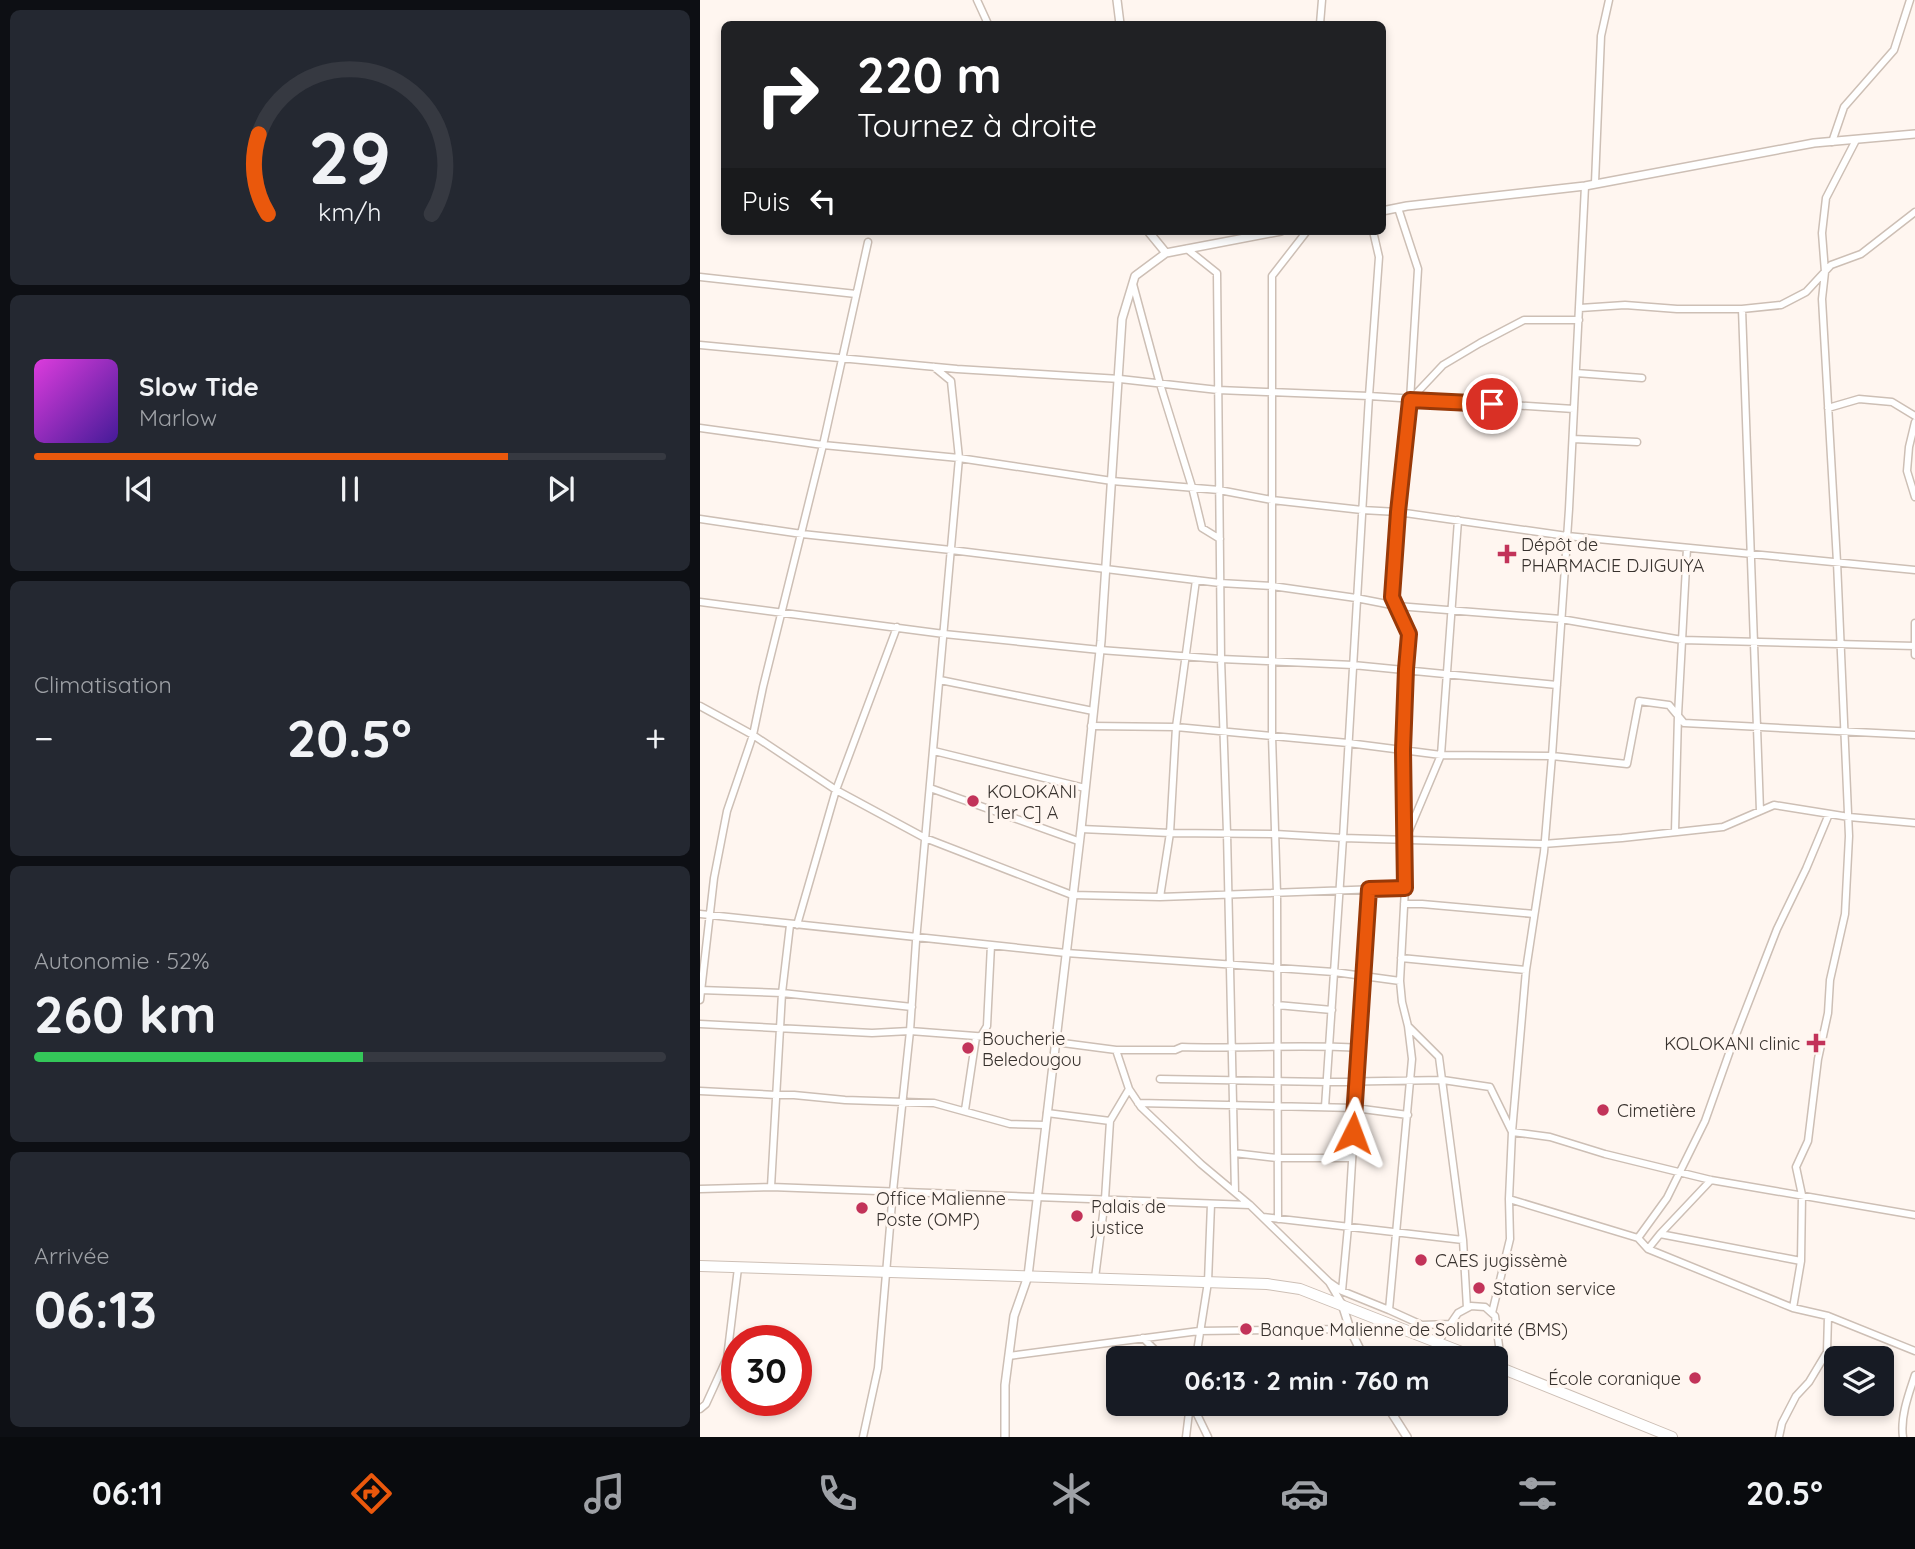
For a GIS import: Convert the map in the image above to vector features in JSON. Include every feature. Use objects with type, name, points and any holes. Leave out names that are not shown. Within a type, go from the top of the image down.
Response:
[{"type":"highway","points":[[700,1266],[1267,1284],[1300,1289],[1448,1346]]},
{"type":"highway","points":[[1508,1371],[1672,1437]]},
{"type":"street","points":[[977,0],[987,21]]},
{"type":"street","points":[[1117,0],[1120,21]]},
{"type":"street","points":[[1320,21],[1322,0]]},
{"type":"street","points":[[1595,183],[1601,36],[1609,0]]},
{"type":"street","points":[[1832,142],[1844,107],[1894,50],[1910,0]]},
{"type":"street","points":[[1386,210],[1585,186],[1814,143],[1915,134]]},
{"type":"street","points":[[1793,1308],[1801,1261],[1802,1195],[1796,1167],[1808,1140],[1818,1059],[1828,1013],[1830,979],[1845,915],[1849,817],[1822,299],[1825,272],[1822,233],[1826,198],[1856,140]]},
{"type":"street","points":[[1492,1313],[1510,1239],[1512,1132],[1526,970],[1544,852],[1552,756],[1573,439],[1585,186]]},
{"type":"street","points":[[1389,1310],[1412,1059],[1400,981],[1405,888],[1403,750],[1409,634],[1392,597],[1410,400],[1418,269],[1398,208]]},
{"type":"street","points":[[1580,308],[1625,305],[1677,309],[1742,309],[1781,306],[1806,292],[1831,265],[1861,254],[1915,212]]},
{"type":"street","points":[[1151,235],[1166,253]]},
{"type":"street","points":[[1005,1437],[1005,1385],[1014,1316],[1028,1276],[1100,650],[1122,319],[1135,276],[1166,253],[1259,235]]},
{"type":"street","points":[[1278,1219],[1277,893],[1272,736],[1272,276],[1304,235]]},
{"type":"street","points":[[1325,1107],[1379,257],[1374,235]]},
{"type":"street","points":[[700,1000],[709,915],[727,811],[753,736],[762,687],[802,534],[868,242]]},
{"type":"street","points":[[1187,249],[1216,273],[1221,659],[1235,1192]]},
{"type":"street","points":[[700,277],[856,294]]},
{"type":"street","points":[[1133,284],[1202,528],[1220,539]]},
{"type":"street","points":[[1742,309],[1760,811]]},
{"type":"street","points":[[1410,400],[1443,365],[1524,320],[1579,320]]},
{"type":"street","points":[[700,345],[934,367],[1120,379],[1218,390],[1574,409]]},
{"type":"street","points":[[863,1437],[878,1368],[959,458],[951,381],[934,367]]},
{"type":"street","points":[[1576,373],[1642,378]]},
{"type":"street","points":[[1828,408],[1859,399],[1892,402],[1915,416]]},
{"type":"street","points":[[1915,422],[1907,471],[1915,497]]},
{"type":"street","points":[[700,428],[823,445],[959,458],[1112,481],[1192,487],[1272,500],[1398,512],[1567,536],[1915,570]]},
{"type":"street","points":[[1573,439],[1637,442]]},
{"type":"street","points":[[700,519],[802,534],[1220,583],[1272,586],[1397,606],[1561,619],[1682,640],[1915,646]]},
{"type":"street","points":[[1405,839],[1441,755],[1458,520]]},
{"type":"street","points":[[1675,832],[1687,548]]},
{"type":"street","points":[[1160,897],[1170,833],[1176,727],[1196,580]]},
{"type":"street","points":[[700,602],[944,634],[1100,650],[1406,669],[1557,685]]},
{"type":"street","points":[[1915,623],[1915,655]]},
{"type":"street","points":[[771,1187],[782,993],[793,925],[836,790],[897,627]]},
{"type":"street","points":[[940,680],[1093,711]]},
{"type":"street","points":[[1091,726],[1176,727],[1348,743],[1441,755],[1552,756],[1627,764],[1639,701],[1669,705],[1684,723],[1915,735]]},
{"type":"street","points":[[700,706],[753,736],[836,790],[925,838],[1072,895],[1160,897],[1405,888]]},
{"type":"street","points":[[934,751],[1084,788]]},
{"type":"street","points":[[930,788],[1079,841]]},
{"type":"street","points":[[1081,830],[1543,844],[1723,827],[1774,805],[1849,817],[1915,823]]},
{"type":"street","points":[[1638,1238],[1667,1198],[1705,1121],[1777,929],[1829,814]]},
{"type":"street","points":[[1342,1291],[1369,889]]},
{"type":"street","points":[[1404,904],[1534,914]]},
{"type":"street","points":[[700,914],[1066,953],[1334,972],[1400,981]]},
{"type":"street","points":[[965,1110],[976,1037],[981,1036],[987,1026],[991,945]]},
{"type":"street","points":[[1401,958],[1526,970]]},
{"type":"street","points":[[701,990],[782,993],[912,1007]]},
{"type":"street","points":[[1277,1006],[1332,1010]]},
{"type":"street","points":[[700,1024],[872,1033],[910,1031],[1055,1042],[1116,1050],[1175,1050],[1182,1047],[1359,1048]]},
{"type":"street","points":[[1408,1026],[1439,1057],[1462,1240],[1467,1308]]},
{"type":"street","points":[[1116,1050],[1129,1089],[1138,1103],[1201,1164],[1263,1217],[1329,1282],[1342,1291],[1422,1325],[1450,1324]]},
{"type":"street","points":[[1160,1079],[1327,1082],[1443,1080],[1490,1087],[1512,1132]]},
{"type":"street","points":[[1095,1278],[1105,1199],[1110,1121],[1129,1089]]},
{"type":"street","points":[[700,1091],[934,1103],[1010,1124],[1045,1125]]},
{"type":"street","points":[[1138,1103],[1355,1108],[1408,1115]]},
{"type":"street","points":[[1046,1113],[1110,1121]]},
{"type":"street","points":[[1512,1132],[1550,1137],[1605,1154],[1711,1180],[1915,1215]]},
{"type":"street","points":[[1234,1153],[1278,1158],[1352,1158]]},
{"type":"street","points":[[1648,1249],[1711,1180]]},
{"type":"street","points":[[700,1189],[771,1187],[1250,1205]]},
{"type":"street","points":[[1509,1199],[1638,1238],[1648,1249],[1793,1308],[1828,1316],[1915,1351]]},
{"type":"street","points":[[1197,1346],[1208,1282],[1211,1204]]},
{"type":"street","points":[[1263,1217],[1462,1240]]},
{"type":"street","points":[[1660,1234],[1801,1261]]},
{"type":"street","points":[[700,1409],[706,1404],[727,1358],[738,1268]]},
{"type":"street","points":[[1329,1282],[1342,1304],[1358,1346]]},
{"type":"street","points":[[1438,1342],[1458,1313],[1471,1306],[1485,1307],[1495,1316],[1497,1346]]},
{"type":"street","points":[[1779,1437],[1782,1423],[1796,1396],[1809,1382],[1827,1352],[1828,1316]]},
{"type":"street","points":[[1009,1356],[1199,1331],[1350,1329]]},
{"type":"street","points":[[1143,1338],[1151,1346]]},
{"type":"street","points":[[1903,1437],[1905,1410],[1915,1375]]},
{"type":"street","points":[[1905,1410],[1915,1416]]},
{"type":"street","points":[[1186,1437],[1189,1416]]},
{"type":"street","points":[[1197,1416],[1208,1437]]},
{"type":"street","points":[[1394,1416],[1407,1437]]},
{"type":"place","name":"Dépôt de PHARMACIE DJIGUIYA","points":[[1507,554]]},
{"type":"place","name":"KOLOKANI [1er C] A","points":[[973,801]]},
{"type":"place","name":"KOLOKANI clinic","points":[[1816,1043]]},
{"type":"place","name":"Boucherie Beledougou","points":[[968,1048]]},
{"type":"place","name":"Cimetière","points":[[1603,1110]]},
{"type":"place","name":"Office Malienne Poste (OMP)","points":[[862,1208]]},
{"type":"place","name":"Palais de justice","points":[[1077,1216]]},
{"type":"place","name":"CAES jugissèmè","points":[[1421,1260]]},
{"type":"place","name":"Station service","points":[[1479,1288]]},
{"type":"place","name":"Banque Malienne de Solidarité (BMS)","points":[[1246,1329]]},
{"type":"place","name":"École coranique","points":[[1695,1378]]},
{"type":"route","points":[[1353,1133],[1369,889],[1405,888],[1403,750],[1409,634],[1392,597],[1410,400],[1492,404]]}]
